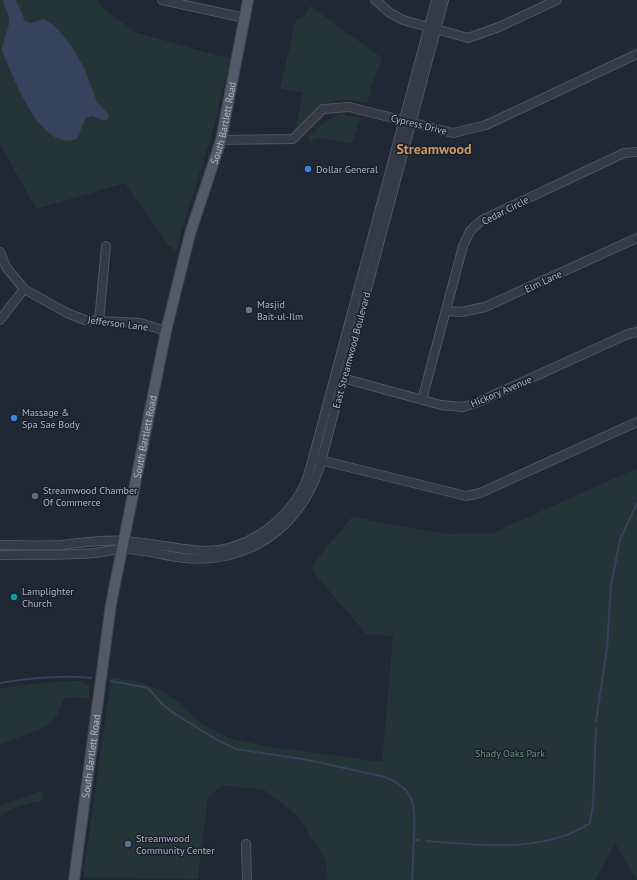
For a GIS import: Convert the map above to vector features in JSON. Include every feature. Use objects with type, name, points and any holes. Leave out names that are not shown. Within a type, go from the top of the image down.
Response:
[{"type":"main road","name":"South Bartlett Road","points":[[74,880],[111,604],[122,545],[166,331],[190,234],[221,140],[248,0]]},
{"type":"street","points":[[162,0],[245,18]]},
{"type":"street","points":[[375,0],[396,16],[468,38],[499,27],[557,0]]},
{"type":"street","name":"East Streamwood Boulevard","points":[[433,28],[436,0]]},
{"type":"street","name":"East Streamwood Boulevard","points":[[122,545],[183,558],[211,558],[228,556],[251,547],[278,531],[298,511],[313,483],[317,459],[433,28],[444,0]]},
{"type":"street","name":"Cypress Drive","points":[[221,140],[293,139],[323,109],[349,107],[453,133],[486,125],[637,54]]},
{"type":"street","name":"Cedar Circle","points":[[422,400],[463,246],[470,231],[482,220],[624,153],[637,152]]},
{"type":"street","name":"Elm Lane","points":[[446,311],[461,312],[485,307],[637,238]]},
{"type":"street","points":[[99,321],[106,246]]},
{"type":"street","name":"Jefferson Lane","points":[[0,252],[6,266],[24,289],[67,313],[85,320],[140,323],[166,331]]},
{"type":"street","points":[[0,320],[24,289]]},
{"type":"street","name":"Hickory Avenue","points":[[340,377],[448,406],[470,405],[628,334],[637,332]]},
{"type":"street","points":[[317,459],[466,496],[480,493],[637,422]]},
{"type":"street","points":[[0,545],[122,545]]},
{"type":"street","points":[[0,555],[74,554],[122,545]]},
{"type":"street","points":[[246,844],[247,880]]},
{"type":"green space","points":[[0,0],[98,0],[100,5],[134,32],[230,59],[214,127],[181,231],[177,251],[168,245],[125,183],[36,209],[0,144]]},
{"type":"green space","points":[[310,6],[382,58],[372,83],[367,103],[354,100],[343,100],[326,103],[319,107],[295,131],[303,93],[280,88],[296,20],[306,14]]},
{"type":"green space","points":[[341,114],[360,118],[352,144],[320,138],[310,141],[308,137],[324,122]]},
{"type":"green space","name":"Shady Oaks Park","points":[[637,468],[637,880],[615,843],[595,880],[328,880],[325,859],[297,815],[264,790],[222,785],[208,797],[198,879],[83,877],[111,677],[147,684],[165,693],[180,703],[200,723],[229,738],[264,746],[382,762],[393,636],[366,634],[310,568],[352,517],[444,534],[493,533]]},
{"type":"green space","points":[[83,681],[89,687],[89,698],[67,697],[63,700],[54,719],[47,725],[0,745],[0,689],[19,685]]},
{"type":"green space","points":[[40,791],[43,794],[43,800],[14,808],[4,813],[0,817],[0,806]]},
{"type":"water","points":[[3,0],[16,0],[25,21],[31,23],[43,19],[54,25],[73,48],[84,68],[97,102],[109,115],[107,120],[101,120],[92,116],[86,118],[77,139],[63,140],[51,134],[40,124],[21,94],[2,51],[9,21]]},
{"type":"waterway","points":[[596,721],[607,648],[611,585],[620,540],[637,503]]},
{"type":"waterway","points":[[0,683],[46,678],[91,678]]},
{"type":"waterway","points":[[111,681],[148,688],[163,705],[175,714],[219,741],[236,749],[308,760],[385,777],[403,787],[412,800],[414,816],[412,880]]},
{"type":"waterway","points":[[426,841],[489,845],[531,843],[572,833],[590,823],[593,804],[596,728]]},
{"type":"waterway","points":[[414,840],[419,840]]},
{"type":"place","name":"Dollar General","points":[[308,169]]},
{"type":"place","name":"Masjid Bait-ul-Ilm","points":[[249,310]]},
{"type":"place","name":"Massage & Spa Sae Body","points":[[14,418]]},
{"type":"place","name":"Streamwood Chamber Of Commerce","points":[[35,496]]},
{"type":"place","name":"Lamplighter Church","points":[[14,597]]},
{"type":"place","name":"Streamwood Community Center","points":[[128,844]]},
{"type":"district","name":"Streamwood","points":[[434,149]]}]
